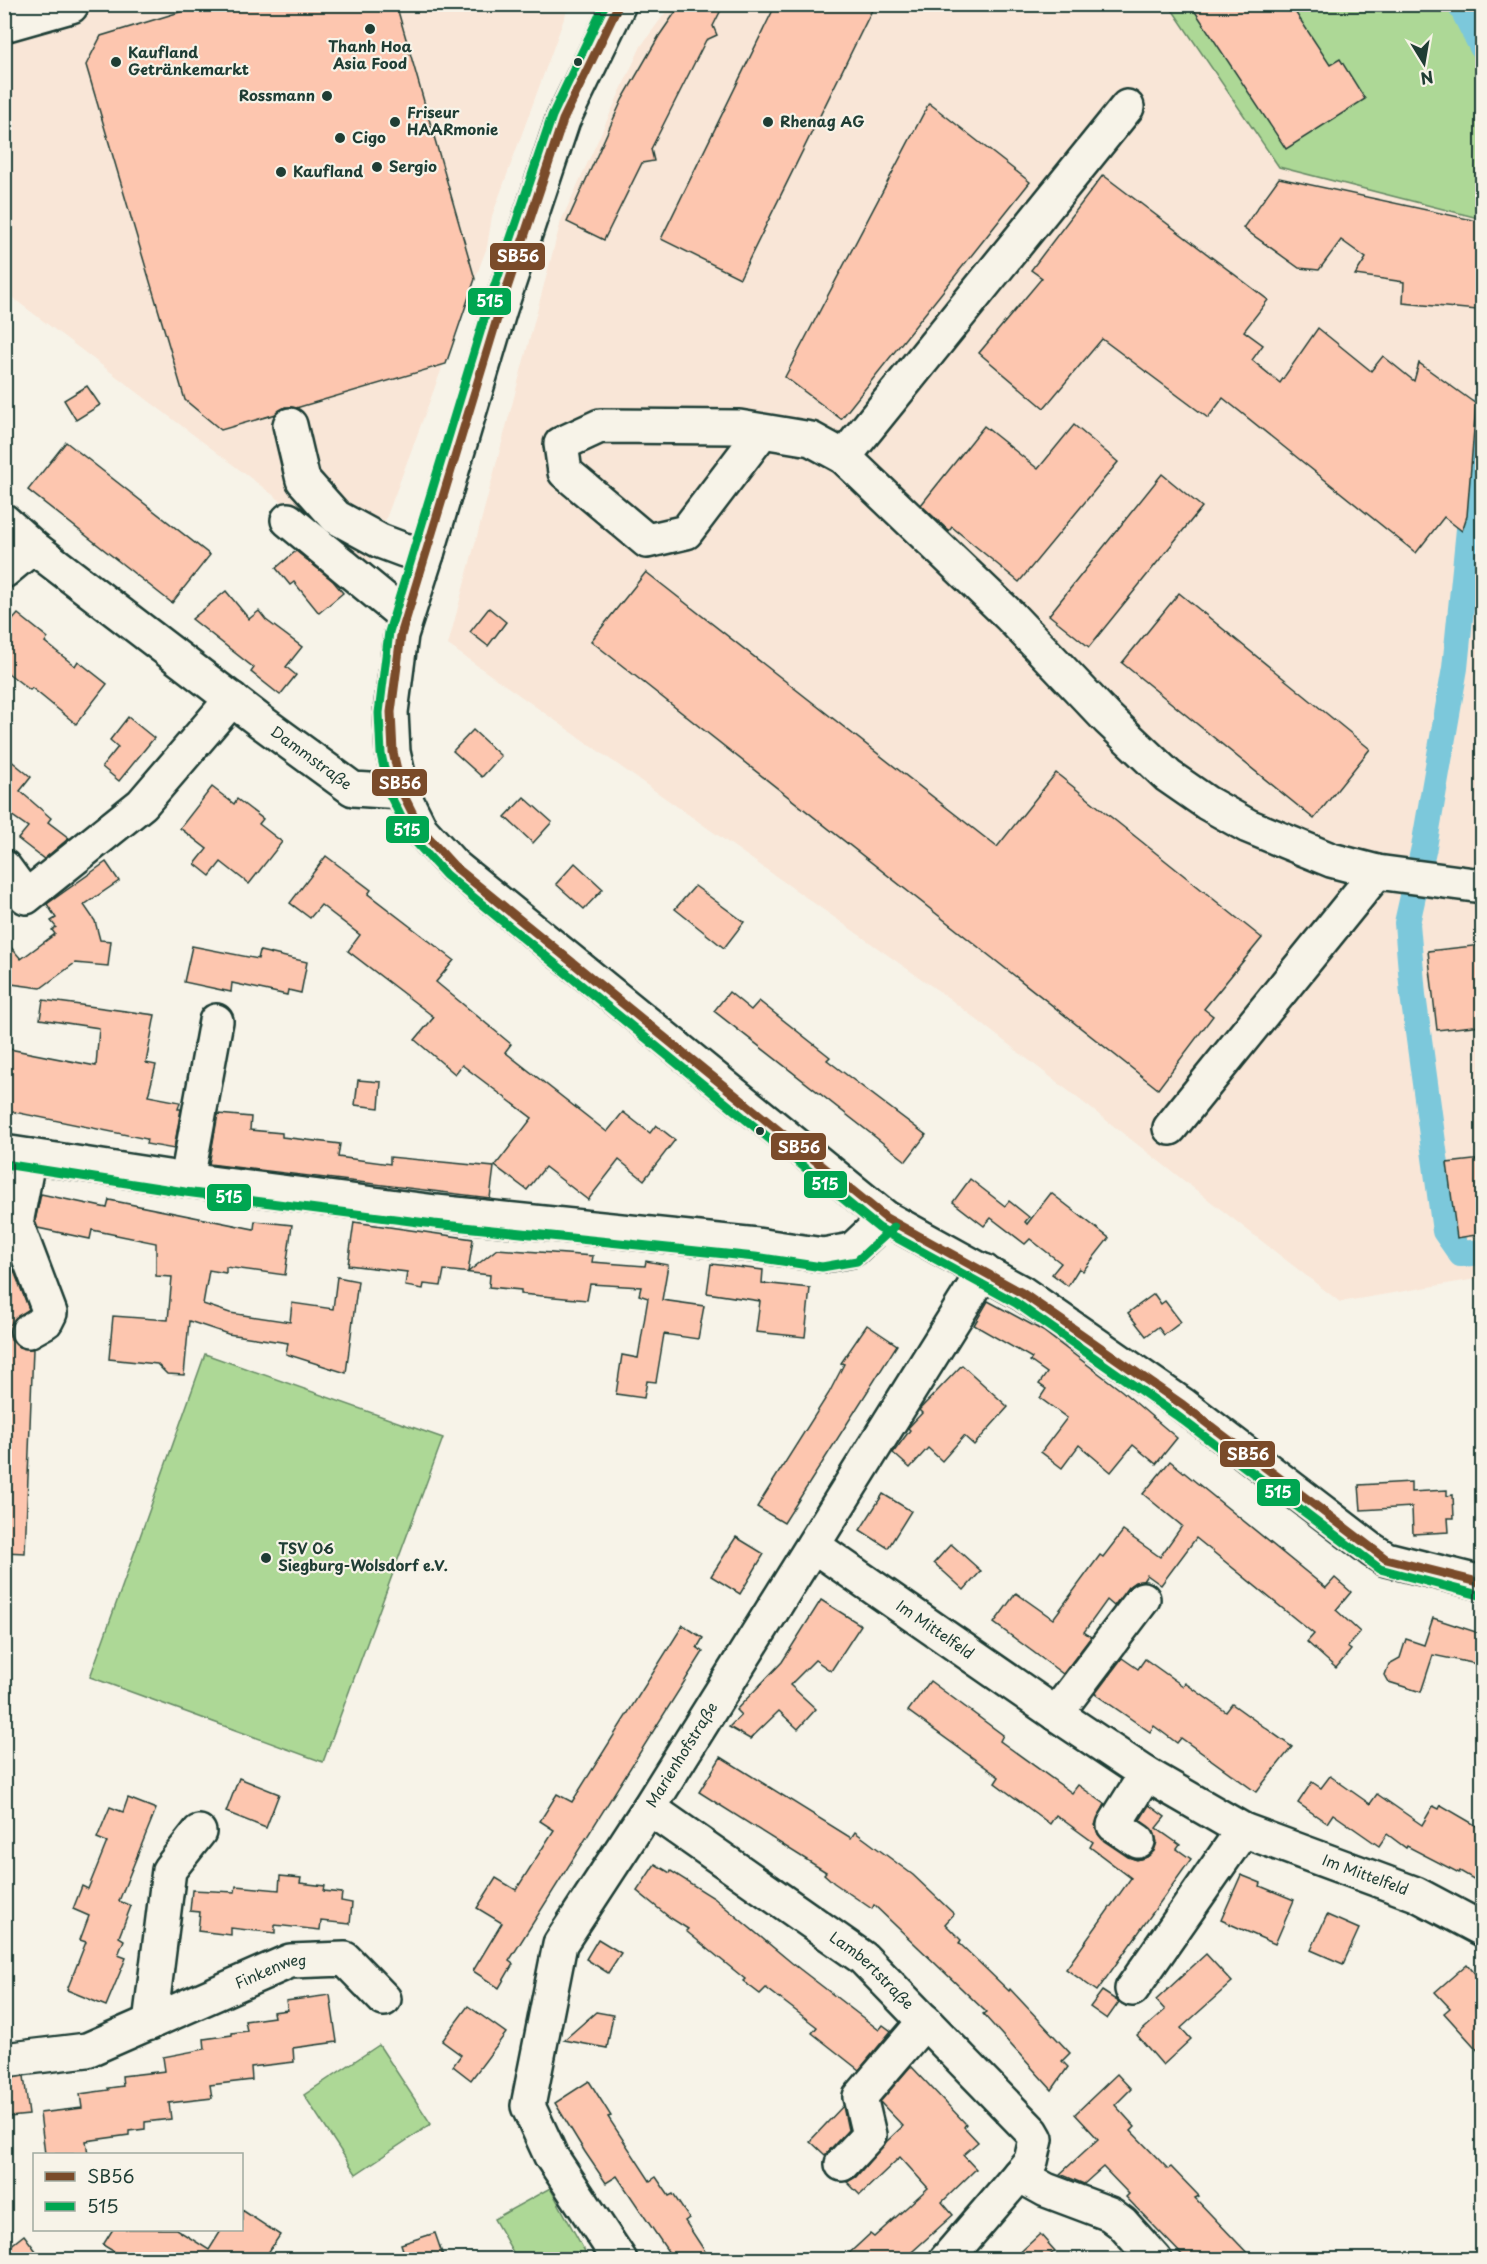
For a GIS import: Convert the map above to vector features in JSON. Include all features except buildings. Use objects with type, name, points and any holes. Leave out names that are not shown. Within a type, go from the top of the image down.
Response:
[{"type":"street","points":[[619,4],[563,120],[500,309],[401,635],[391,712],[393,752],[402,792],[421,830],[454,866],[886,1218],[1022,1293],[1183,1405],[1386,1559],[1482,1583]]},
{"type":"street","points":[[4,25],[71,6]]},
{"type":"street","points":[[844,457],[1127,107]]},
{"type":"street","points":[[290,425],[303,480],[336,517],[380,541],[404,550],[427,554]]},
{"type":"street","points":[[762,432],[686,532],[647,541],[565,472],[561,444],[600,426],[739,427],[811,439],[844,457],[1010,615],[1108,719],[1168,776],[1207,803],[1248,826],[1331,860],[1405,877],[1482,886]]},
{"type":"street","points":[[288,520],[406,617]]},
{"type":"street","name":"Dammstraße","points":[[4,521],[33,547],[353,789],[402,792]]},
{"type":"street","points":[[4,571],[33,547]]},
{"type":"street","points":[[4,867],[26,897],[142,804],[232,699]]},
{"type":"street","points":[[1170,1128],[1405,877]]},
{"type":"street","points":[[187,1180],[216,1021]]},
{"type":"street","points":[[28,1331],[46,1321],[50,1313],[16,1223],[17,1154],[187,1180],[436,1212],[757,1245],[823,1255],[852,1250],[886,1218]]},
{"type":"street","name":"Marienhofstraße","points":[[620,2259],[551,2156],[528,2106],[560,1944],[649,1808],[984,1271]]},
{"type":"street","name":"Im Mittelfeld","points":[[814,1546],[1146,1774],[1244,1830],[1416,1894],[1482,1929]]},
{"type":"street","points":[[1056,1714],[1143,1599]]},
{"type":"street","points":[[1138,1841],[1114,1825],[1146,1774]]},
{"type":"street","name":"Lambertstraße","points":[[649,1808],[863,1958],[1032,2132],[1036,2139],[1031,2161],[956,2256]]},
{"type":"street","points":[[1132,1989],[1244,1830]]},
{"type":"street","points":[[150,2023],[169,1870],[199,1832]]},
{"type":"street","name":"Finkenweg","points":[[4,2060],[87,2050],[290,1961],[345,1959],[384,1999]]},
{"type":"street","points":[[842,2164],[868,2135],[860,2097],[925,2021]]},
{"type":"street","points":[[1019,2175],[1046,2190],[1110,2214],[1155,2259]]},
{"type":"shaded area","points":[[4,5],[569,5],[492,216],[487,247],[368,567],[5,292]]},
{"type":"shaded area","points":[[671,5],[1169,5],[1279,167],[1482,219],[1482,283],[1476,332],[1482,335],[1482,1278],[1340,1302],[950,999],[448,645],[561,221],[641,46]]},
{"type":"green space","points":[[1169,5],[1482,5],[1482,219],[1279,167]]},
{"type":"green space","name":"TSV 06 Siegburg-Wolsdorf e.V.","points":[[205,1354],[443,1438],[323,1762],[90,1677]]},
{"type":"green space","points":[[379,2045],[431,2124],[356,2174],[304,2095]]},
{"type":"green space","points":[[550,2188],[589,2259],[517,2259],[494,2219]]},
{"type":"waterway","points":[[1460,4],[1482,47]]},
{"type":"waterway","points":[[1481,410],[1455,668],[1424,847],[1407,923],[1413,995],[1445,1231],[1461,1254],[1482,1252]]},
{"type":"transit line","name":"515","points":[[605,4],[552,116],[488,306],[389,632],[379,713],[381,754],[390,795],[411,837],[446,875],[879,1228],[1016,1303],[1176,1415],[1380,1569],[1479,1595]]},
{"type":"transit line","name":"SB56","points":[[619,4],[563,120],[500,309],[401,635],[391,712],[393,752],[402,792],[421,830],[454,866],[886,1218],[1022,1293],[1183,1405],[1386,1559],[1482,1583]]},
{"type":"transit line","name":"515","points":[[4,1164],[185,1192],[434,1224],[755,1257],[822,1267],[857,1261],[894,1227]]},
{"type":"place","name":"Thanh Hoa Asia Food","points":[[370,29]]},
{"type":"place","name":"Kaufland Getränkemarkt","points":[[116,62]]},
{"type":"place","name":"Rossmann","points":[[327,96]]},
{"type":"place","name":"Friseur HAARmonie","points":[[395,122]]},
{"type":"place","name":"Rhenag AG","points":[[768,122]]},
{"type":"place","name":"Cigo","points":[[340,138]]},
{"type":"place","name":"Sergio","points":[[377,167]]},
{"type":"place","name":"Kaufland","points":[[281,172]]},
{"type":"place","name":"TSV 06 Siegburg-Wolsdorf e.V.","points":[[266,1558]]}]
